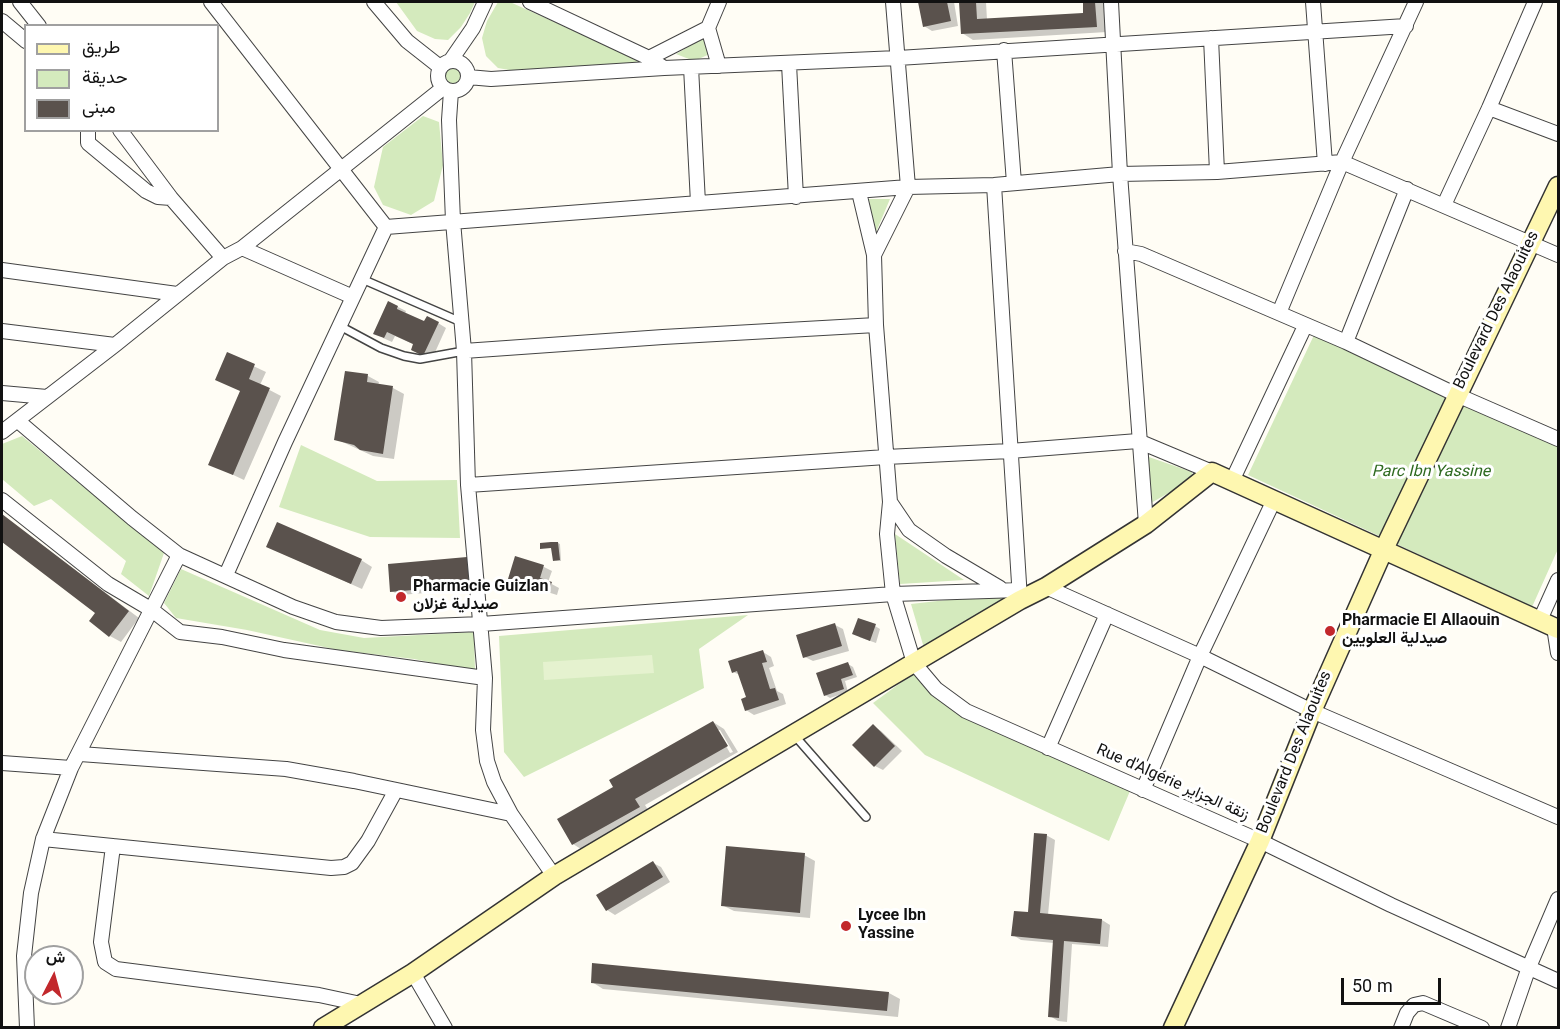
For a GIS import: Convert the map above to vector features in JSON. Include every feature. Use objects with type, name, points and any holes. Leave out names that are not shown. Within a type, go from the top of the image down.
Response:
[{"type":"street","points":[[20,2],[37,24]]},
{"type":"street","points":[[211,2],[386,228]]},
{"type":"street","points":[[374,2],[408,41],[446,63],[457,61],[468,73],[491,79],[664,68],[898,58],[1406,26]]},
{"type":"street","points":[[485,2],[473,28],[446,63],[438,78],[447,90],[453,221],[464,351],[468,485],[485,678],[483,730],[487,760],[494,782],[511,814],[555,876]]},
{"type":"street","points":[[530,2],[650,58],[664,68]]},
{"type":"street","points":[[719,2],[708,28],[719,66]]},
{"type":"street","points":[[874,255],[908,187],[893,2]]},
{"type":"street","points":[[1111,2],[1125,251],[1146,524]]},
{"type":"street","points":[[1313,2],[1325,164]]},
{"type":"street","points":[[1444,205],[1535,2]]},
{"type":"street","points":[[1278,313],[1342,162],[1406,26],[1411,5]]},
{"type":"street","points":[[2,21],[24,39]]},
{"type":"street","points":[[2,432],[223,258],[242,248],[341,168],[447,90],[463,88],[468,73],[473,28]]},
{"type":"street","points":[[650,58],[708,28]]},
{"type":"street","points":[[1211,38],[1217,172]]},
{"type":"street","points":[[1004,50],[1014,183]]},
{"type":"street","points":[[789,64],[796,197]]},
{"type":"street","points":[[691,67],[698,203]]},
{"type":"street","points":[[1489,108],[1558,134]]},
{"type":"street","points":[[88,132],[88,142],[146,192],[158,197],[171,198]]},
{"type":"street","points":[[122,132],[171,198],[223,258]]},
{"type":"street","points":[[386,228],[908,187],[994,185],[1120,174],[1217,172],[1342,162],[1558,255]]},
{"type":"street","points":[[994,185],[1020,595]]},
{"type":"street","name":"Boulevard Des Alaouites","points":[[1173,1028],[1260,841],[1312,711],[1384,549],[1558,186]]},
{"type":"street","points":[[1346,342],[1407,189]]},
{"type":"street","points":[[859,192],[874,255],[876,325],[890,502],[887,534],[893,594],[914,663]]},
{"type":"street","points":[[226,575],[285,442],[386,228]]},
{"type":"street","points":[[242,248],[353,297]]},
{"type":"street","points":[[1125,251],[1142,254],[1346,342],[1457,395],[1558,439]]},
{"type":"street","points":[[2,270],[177,294]]},
{"type":"street","points":[[464,351],[876,325]]},
{"type":"street","points":[[1232,481],[1305,326]]},
{"type":"street","points":[[2,331],[115,345]]},
{"type":"street","points":[[2,393],[47,397]]},
{"type":"street","points":[[18,421],[179,555],[293,607],[336,622],[381,628],[481,624],[893,594],[1002,589]]},
{"type":"street","points":[[468,485],[1138,441],[1551,625]]},
{"type":"street","points":[[323,1028],[413,973],[555,876],[914,663],[1020,595],[1046,587],[1146,524],[1212,472]]},
{"type":"street","points":[[2,500],[108,584],[152,610],[180,632],[222,637],[284,650],[485,678]]},
{"type":"street","points":[[1143,790],[1200,656],[1274,500]]},
{"type":"street","points":[[890,502],[909,530],[946,556],[1002,589],[1020,595]]},
{"type":"street","points":[[27,1028],[24,956],[31,893],[43,839],[71,768],[179,555]]},
{"type":"street","points":[[1558,580],[1551,625],[1558,653]]},
{"type":"street","points":[[1046,587],[1200,656],[1312,711],[1558,817]]},
{"type":"street","points":[[1048,748],[1107,614]]},
{"type":"street","name":"Rue d'Algérie زنقة الجزاير","points":[[914,663],[936,689],[966,711],[1260,841],[1391,905],[1558,981]]},
{"type":"street","points":[[80,754],[286,769],[511,814]]},
{"type":"street","points":[[2,763],[71,768]]},
{"type":"street","points":[[43,839],[331,868],[344,867],[352,863],[368,841],[396,790]]},
{"type":"street","points":[[113,846],[101,942],[105,962],[116,969],[319,995],[361,1004]]},
{"type":"street","points":[[1508,1028],[1529,967],[1558,899]]},
{"type":"street","points":[[413,973],[446,1028]]},
{"type":"street","points":[[1401,1028],[1407,1013],[1414,1005],[1423,1003],[1482,1028]]},
{"type":"lane","points":[[363,279],[461,322]]},
{"type":"lane","points":[[340,326],[381,348],[404,356],[420,359],[464,351]]},
{"type":"lane","points":[[793,734],[866,817]]},
{"type":"green space","points":[[396,2],[475,2],[461,27],[448,40],[435,39],[417,31]]},
{"type":"green space","points":[[498,2],[510,2],[638,60],[636,65],[515,71],[498,68],[486,56],[482,38],[487,21]]},
{"type":"green space","points":[[707,36],[712,53],[694,61],[676,54]]},
{"type":"green space","points":[[453,68],[461,76],[453,84],[445,76]]},
{"type":"green space","points":[[423,116],[439,122],[443,165],[434,201],[411,215],[383,205],[374,187],[383,147]]},
{"type":"green space","points":[[869,199],[890,199],[874,237]]},
{"type":"green space","name":"Parc Ibn Yassine","points":[[1315,333],[1558,445],[1558,549],[1532,607],[1248,475]]},
{"type":"green space","points":[[22,436],[164,553],[149,596],[121,574],[126,561],[51,499],[34,506],[2,479],[2,444]]},
{"type":"green space","points":[[301,445],[377,481],[457,480],[460,538],[370,537],[279,507]]},
{"type":"green space","points":[[1146,456],[1192,472],[1193,479],[1151,503]]},
{"type":"green space","points":[[895,534],[964,580],[900,584]]},
{"type":"green space","points":[[181,569],[320,630],[364,638],[474,632],[475,671],[414,659],[338,650],[247,630],[176,618],[164,603]]},
{"type":"green space","points":[[1000,594],[1004,601],[924,648],[911,604]]},
{"type":"green space","points":[[748,615],[699,649],[704,688],[524,777],[504,752],[499,636]]},
{"type":"green space","points":[[652,655],[654,673],[544,680],[543,662]]},
{"type":"green space","points":[[914,673],[956,713],[1130,791],[1109,841],[925,755],[873,703]]},
{"type":"building","points":[[918,2],[947,2],[951,21],[923,27]]},
{"type":"building","points":[[959,2],[976,2],[977,19],[1083,13],[1083,2],[1095,2],[1097,27],[961,34]]},
{"type":"building","points":[[388,301],[398,306],[397,309],[424,321],[427,316],[439,322],[423,356],[411,350],[413,344],[387,332],[384,338],[373,334]]},
{"type":"building","points":[[227,352],[255,364],[249,379],[270,388],[233,475],[208,465],[240,391],[215,380]]},
{"type":"building","points":[[345,371],[368,374],[367,382],[393,386],[383,454],[360,450],[354,445],[334,440]]},
{"type":"building","points":[[2,514],[129,611],[109,637],[89,621],[95,613],[2,542]]},
{"type":"building","points":[[277,522],[362,559],[351,584],[266,547]]},
{"type":"building","points":[[558,542],[560,560],[553,561],[551,548],[540,549],[540,543]]},
{"type":"building","points":[[515,556],[544,565],[540,578],[552,582],[548,592],[508,579]]},
{"type":"building","points":[[467,557],[469,585],[390,592],[388,564]]},
{"type":"building","points":[[858,618],[876,624],[870,641],[852,634]]},
{"type":"building","points":[[835,623],[842,646],[803,658],[796,635]]},
{"type":"building","points":[[763,650],[767,662],[762,663],[770,689],[775,688],[779,700],[745,711],[741,699],[746,697],[737,671],[732,673],[728,661]]},
{"type":"building","points":[[848,662],[853,675],[841,679],[844,689],[824,696],[816,673]]},
{"type":"building","points":[[713,721],[728,746],[635,799],[640,807],[572,845],[557,819],[613,787],[609,780]]},
{"type":"building","points":[[873,724],[895,746],[874,767],[852,745]]},
{"type":"building","points":[[1034,833],[1047,834],[1040,913],[1102,919],[1100,944],[1064,941],[1059,1018],[1048,1017],[1053,940],[1011,936],[1014,911],[1028,912]]},
{"type":"building","points":[[726,846],[805,853],[800,913],[721,906]]},
{"type":"building","points":[[653,861],[663,877],[606,911],[596,895]]},
{"type":"building","points":[[592,963],[889,992],[887,1011],[591,983]]},
{"type":"place","name":"Pharmacie Guizlan صيدلية غزلان","points":[[401,597]]},
{"type":"place","name":"Pharmacie El Allaouin صيدلية العلويين","points":[[1330,631]]},
{"type":"place","name":"Lycee Ibn Yassine","points":[[846,926]]}]
